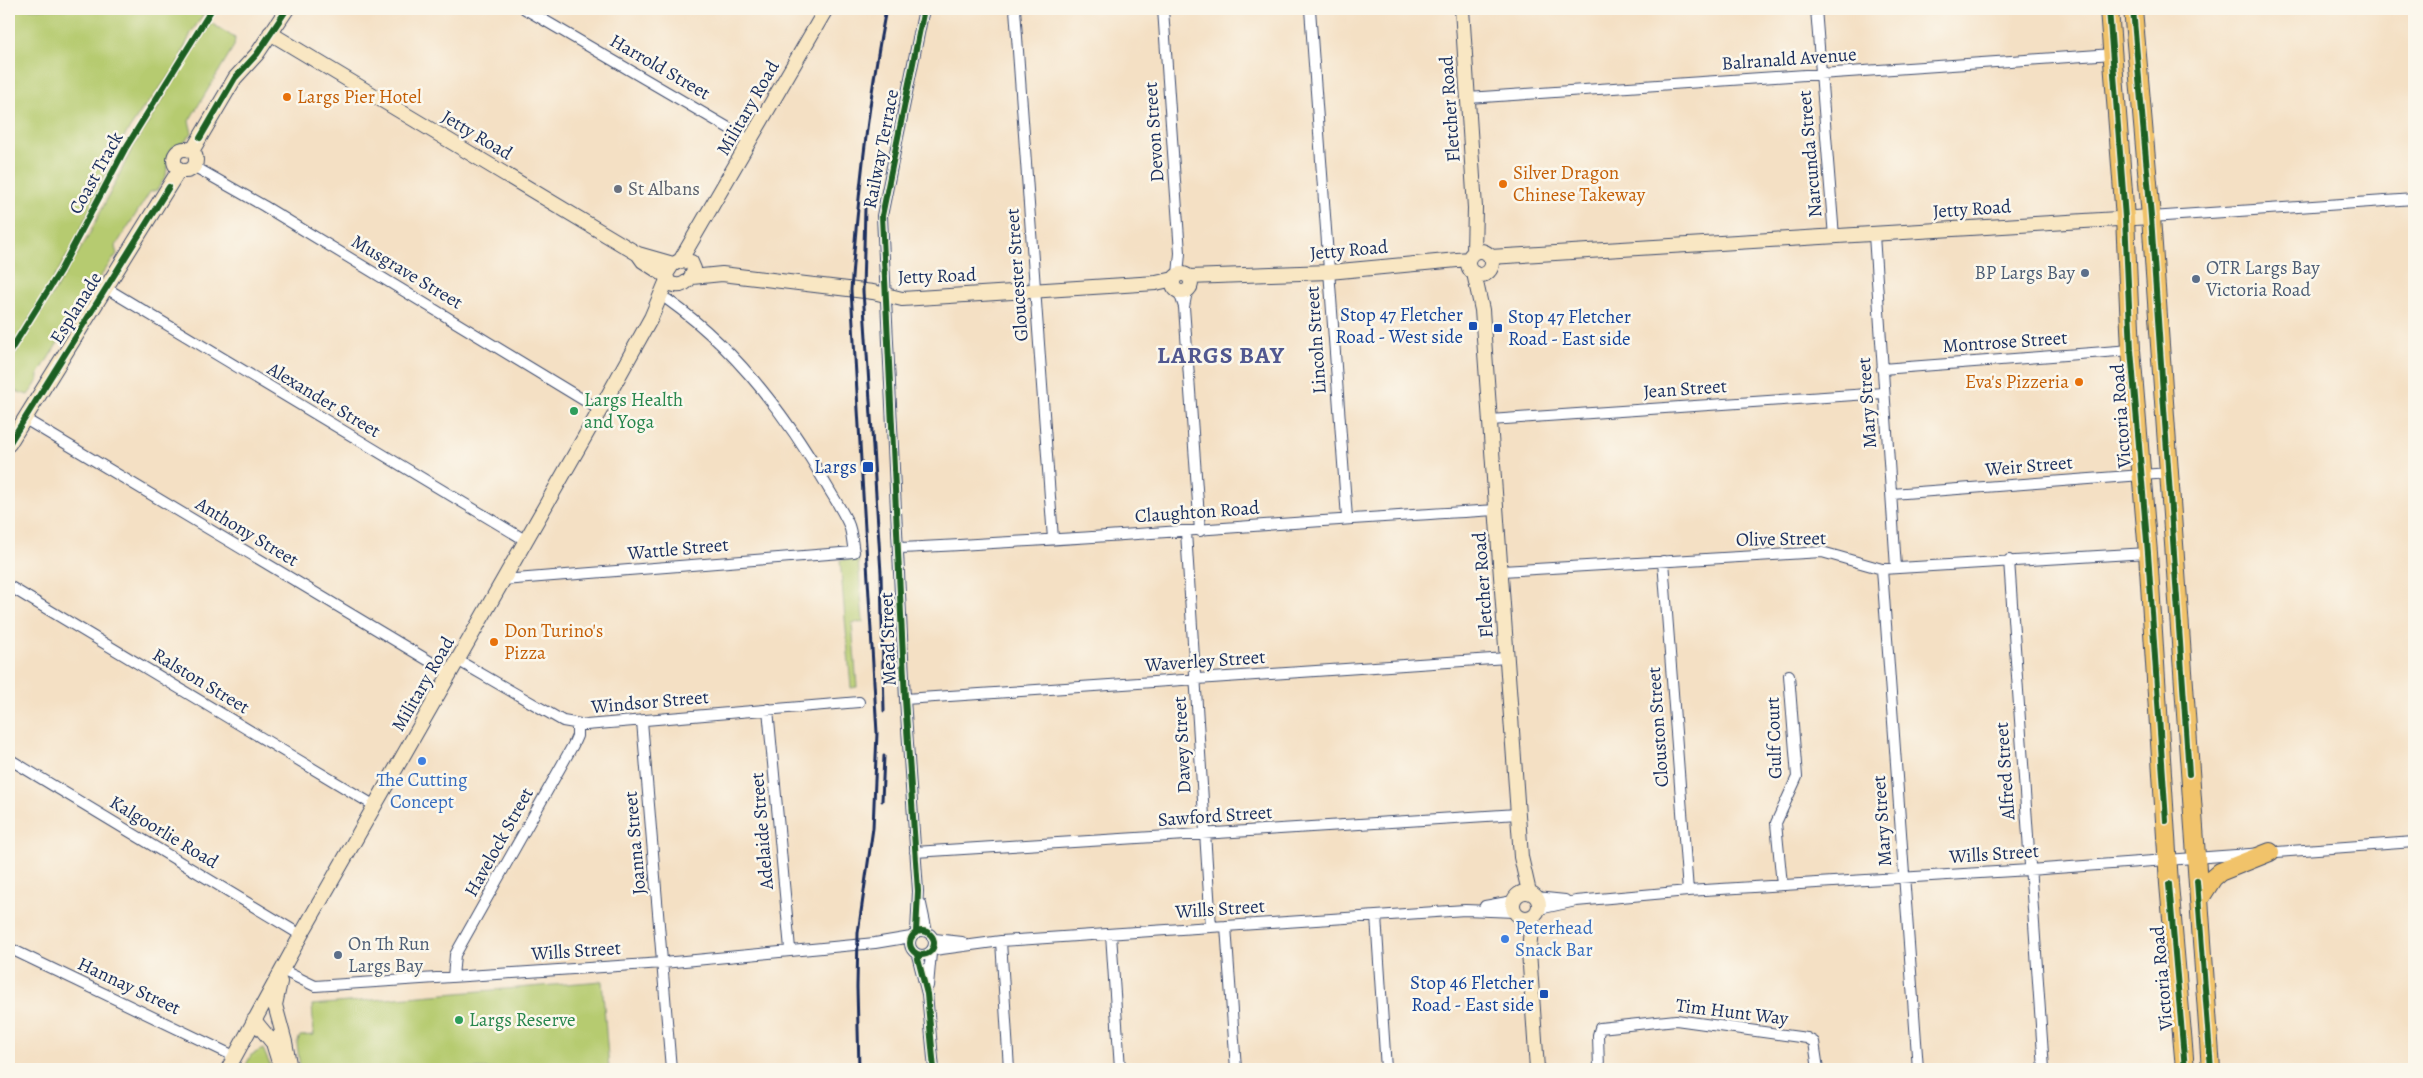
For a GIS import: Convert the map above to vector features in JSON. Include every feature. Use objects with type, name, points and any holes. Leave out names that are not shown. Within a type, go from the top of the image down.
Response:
[{"type":"highway","name":"Victoria Road","points":[[2109,9],[2125,218],[2131,350],[2148,553],[2168,859],[2185,1069]]},
{"type":"highway","points":[[2133,9],[2170,473],[2211,1069]]},
{"type":"highway","points":[[2199,900],[2216,875],[2270,852]]},
{"type":"street","points":[[192,151],[236,78],[257,54],[287,9]]},
{"type":"street","name":"Harrold Street","points":[[525,9],[751,141]]},
{"type":"street","name":"Military Road","points":[[652,318],[668,300],[671,280],[668,270],[686,266],[703,225],[826,9]]},
{"type":"street","name":"Railway Terrace","points":[[885,296],[882,216],[924,9]]},
{"type":"street","name":"Gloucester Street","points":[[1014,9],[1053,539]]},
{"type":"street","name":"Devon Street","points":[[1162,9],[1200,531]]},
{"type":"street","name":"Lincoln Street","points":[[1310,9],[1347,518]]},
{"type":"street","name":"Fletcher Road","points":[[1462,9],[1537,1069]]},
{"type":"street","name":"Narcunda Street","points":[[1816,9],[1834,237]]},
{"type":"street","name":"Jetty Road","points":[[270,33],[638,254],[722,274],[873,292],[885,296],[918,298],[1036,289],[1182,283],[1214,278],[1329,272],[1427,263],[1479,263],[1532,256],[2414,199]]},
{"type":"street","name":"Balranald Avenue","points":[[1468,98],[2113,54]]},
{"type":"street","points":[[184,150],[192,151],[196,157],[195,167],[186,172],[179,170],[175,164],[177,153],[184,150]]},
{"type":"street","name":"Musgrave Street","points":[[195,167],[264,206],[600,410]]},
{"type":"street","name":"Esplanade","points":[[9,444],[179,170]]},
{"type":"street","name":"Mary Street","points":[[1874,235],[1896,568]]},
{"type":"street","name":"Jetty Road","points":[[638,254],[644,261],[671,280]]},
{"type":"street","points":[[671,280],[685,283],[686,266]]},
{"type":"street","name":"Military Road","points":[[228,1069],[257,1014],[652,318],[671,280]]},
{"type":"street","name":"Alexander Street","points":[[106,288],[525,540]]},
{"type":"street","name":"Mead Street","points":[[885,296],[883,317],[888,344],[905,700],[918,891],[914,951]]},
{"type":"street","name":"Wattle Street","points":[[504,580],[854,552],[848,524],[817,468],[775,405],[728,353],[683,311],[668,300]]},
{"type":"street","name":"Montrose Street","points":[[1882,369],[2131,350]]},
{"type":"street","name":"Jean Street","points":[[1490,420],[1883,393]]},
{"type":"street","name":"Anthony Street","points":[[25,420],[450,674]]},
{"type":"street","name":"Weir Street","points":[[1892,494],[2170,473]]},
{"type":"street","name":"Claughton Road","points":[[899,548],[1186,532],[1347,518],[1496,510]]},
{"type":"street","name":"Davey Street","points":[[1186,532],[1211,927]]},
{"type":"street","name":"Olive Street","points":[[1502,571],[1822,552],[1882,569],[2148,553]]},
{"type":"street","name":"Alfred Street","points":[[2009,560],[2044,1069]]},
{"type":"street","name":"Clouston Street","points":[[1663,561],[1688,891]]},
{"type":"street","name":"Mary Street","points":[[1882,569],[1918,1069]]},
{"type":"street","name":"Ralston Street","points":[[9,586],[375,806]]},
{"type":"street","name":"Waverley Street","points":[[905,700],[1507,658]]},
{"type":"street","name":"Windsor Street","points":[[459,661],[564,721],[577,724],[642,721],[859,702]]},
{"type":"street","name":"Gulf Court","points":[[1782,885],[1776,823],[1797,777],[1790,675]]},
{"type":"street","name":"Adelaide Street","points":[[768,709],[790,949]]},
{"type":"street","name":"Joanna Street","points":[[642,721],[671,1069]]},
{"type":"street","name":"Havelock Street","points":[[452,976],[455,955],[573,745],[577,736],[577,724]]},
{"type":"street","name":"Kalgoorlie Road","points":[[9,759],[302,935]]},
{"type":"street","name":"Sawford Street","points":[[915,852],[1518,814]]},
{"type":"street","name":"Wills Street","points":[[875,943],[914,951],[932,952],[978,943],[1000,941],[1465,910],[1688,891],[2029,870],[2414,842]]},
{"type":"street","name":"Mead Street","points":[[918,891],[931,936],[932,952]]},
{"type":"street","points":[[1376,916],[1386,1069]]},
{"type":"street","points":[[1226,926],[1236,1069]]},
{"type":"street","name":"Wills Street","points":[[282,970],[307,984],[315,986],[663,963],[790,949],[875,943],[914,934],[978,943]]},
{"type":"street","points":[[1111,934],[1120,1069]]},
{"type":"street","points":[[1000,941],[1009,1069]]},
{"type":"street","name":"Hannay Street","points":[[9,948],[234,1056]]},
{"type":"street","points":[[914,951],[927,994],[934,1069]]},
{"type":"street","points":[[927,994],[932,952]]},
{"type":"street","points":[[282,970],[275,1005],[290,1069]]},
{"type":"street","points":[[257,1014],[271,1020],[285,1042]]},
{"type":"street","points":[[257,1014],[272,1043],[281,1069]]},
{"type":"street","name":"Tim Hunt Way","points":[[1599,1069],[1598,1035],[1600,1028],[1676,1020],[1807,1038],[1814,1042],[1818,1069]]},
{"type":"green space","points":[[11,9],[207,9],[191,33],[175,69],[142,110],[120,143],[73,246],[9,353],[9,13]]},
{"type":"green space","points":[[211,23],[235,38],[234,46],[189,121],[192,133],[184,142],[174,146],[169,153],[166,176],[157,190],[150,192],[115,247],[117,254],[95,284],[80,314],[75,315],[38,375],[38,381],[28,395],[9,389],[10,362],[88,237],[132,149]]},
{"type":"green space","points":[[858,559],[863,622],[852,623],[857,687],[851,688],[840,560]]},
{"type":"green space","name":"Largs Reserve","points":[[602,981],[609,1069],[300,1069],[297,1043],[300,1036],[314,1035],[312,1005]]},
{"type":"green space","points":[[263,1049],[272,1069],[244,1069],[251,1055]]},
{"type":"railway","points":[[859,1069],[858,933],[873,828],[877,733],[851,290],[864,149],[886,9]]},
{"type":"railway","points":[[865,207],[863,291],[881,573],[884,711]]},
{"type":"railway","points":[[882,801],[884,756]]},
{"type":"cycle path","name":"Coast Track","points":[[9,353],[60,271],[125,149],[212,9]]},
{"type":"cycle path","points":[[200,138],[235,78],[257,54],[287,9]]},
{"type":"cycle path","points":[[916,932],[918,891],[905,699],[882,216],[924,9]]},
{"type":"cycle path","points":[[2109,9],[2125,218],[2131,350],[2148,553],[2166,821]]},
{"type":"cycle path","points":[[2133,9],[2151,217],[2189,774]]},
{"type":"cycle path","points":[[9,444],[169,187]]},
{"type":"cycle path","points":[[2197,881],[2211,1069]]},
{"type":"cycle path","points":[[2169,884],[2185,1069]]},
{"type":"cycle path","points":[[917,931],[927,931],[934,938],[934,943],[934,948],[927,955],[917,955],[910,948],[910,938],[917,931]]},
{"type":"cycle path","points":[[917,955],[927,994],[934,1069]]},
{"type":"place","name":"Largs Pier Hotel","points":[[287,97]]},
{"type":"place","name":"Silver Dragon Chinese Takeway","points":[[1503,184]]},
{"type":"place","name":"St Albans","points":[[618,189]]},
{"type":"place","name":"BP Largs Bay","points":[[2085,273]]},
{"type":"place","name":"OTR Largs Bay Victoria Road","points":[[2196,279]]},
{"type":"place","name":"Stop 47 Fletcher Road - West side","points":[[1473,326]]},
{"type":"place","name":"Stop 47 Fletcher Road - East side","points":[[1498,328]]},
{"type":"place","name":"Eva's Pizzeria","points":[[2079,382]]},
{"type":"place","name":"Largs Health and Yoga","points":[[574,411]]},
{"type":"place","name":"Largs","points":[[868,467]]},
{"type":"place","name":"Don Turino's Pizza","points":[[494,642]]},
{"type":"place","name":"The Cutting Concept","points":[[422,761]]},
{"type":"place","name":"Peterhead Snack Bar","points":[[1505,939]]},
{"type":"place","name":"On Th Run Largs Bay","points":[[338,955]]},
{"type":"place","name":"Stop 46 Fletcher Road - East side","points":[[1544,994]]},
{"type":"place","name":"Largs Reserve","points":[[459,1020]]},
{"type":"district","name":"LARGS BAY","points":[[1221,355]]}]
